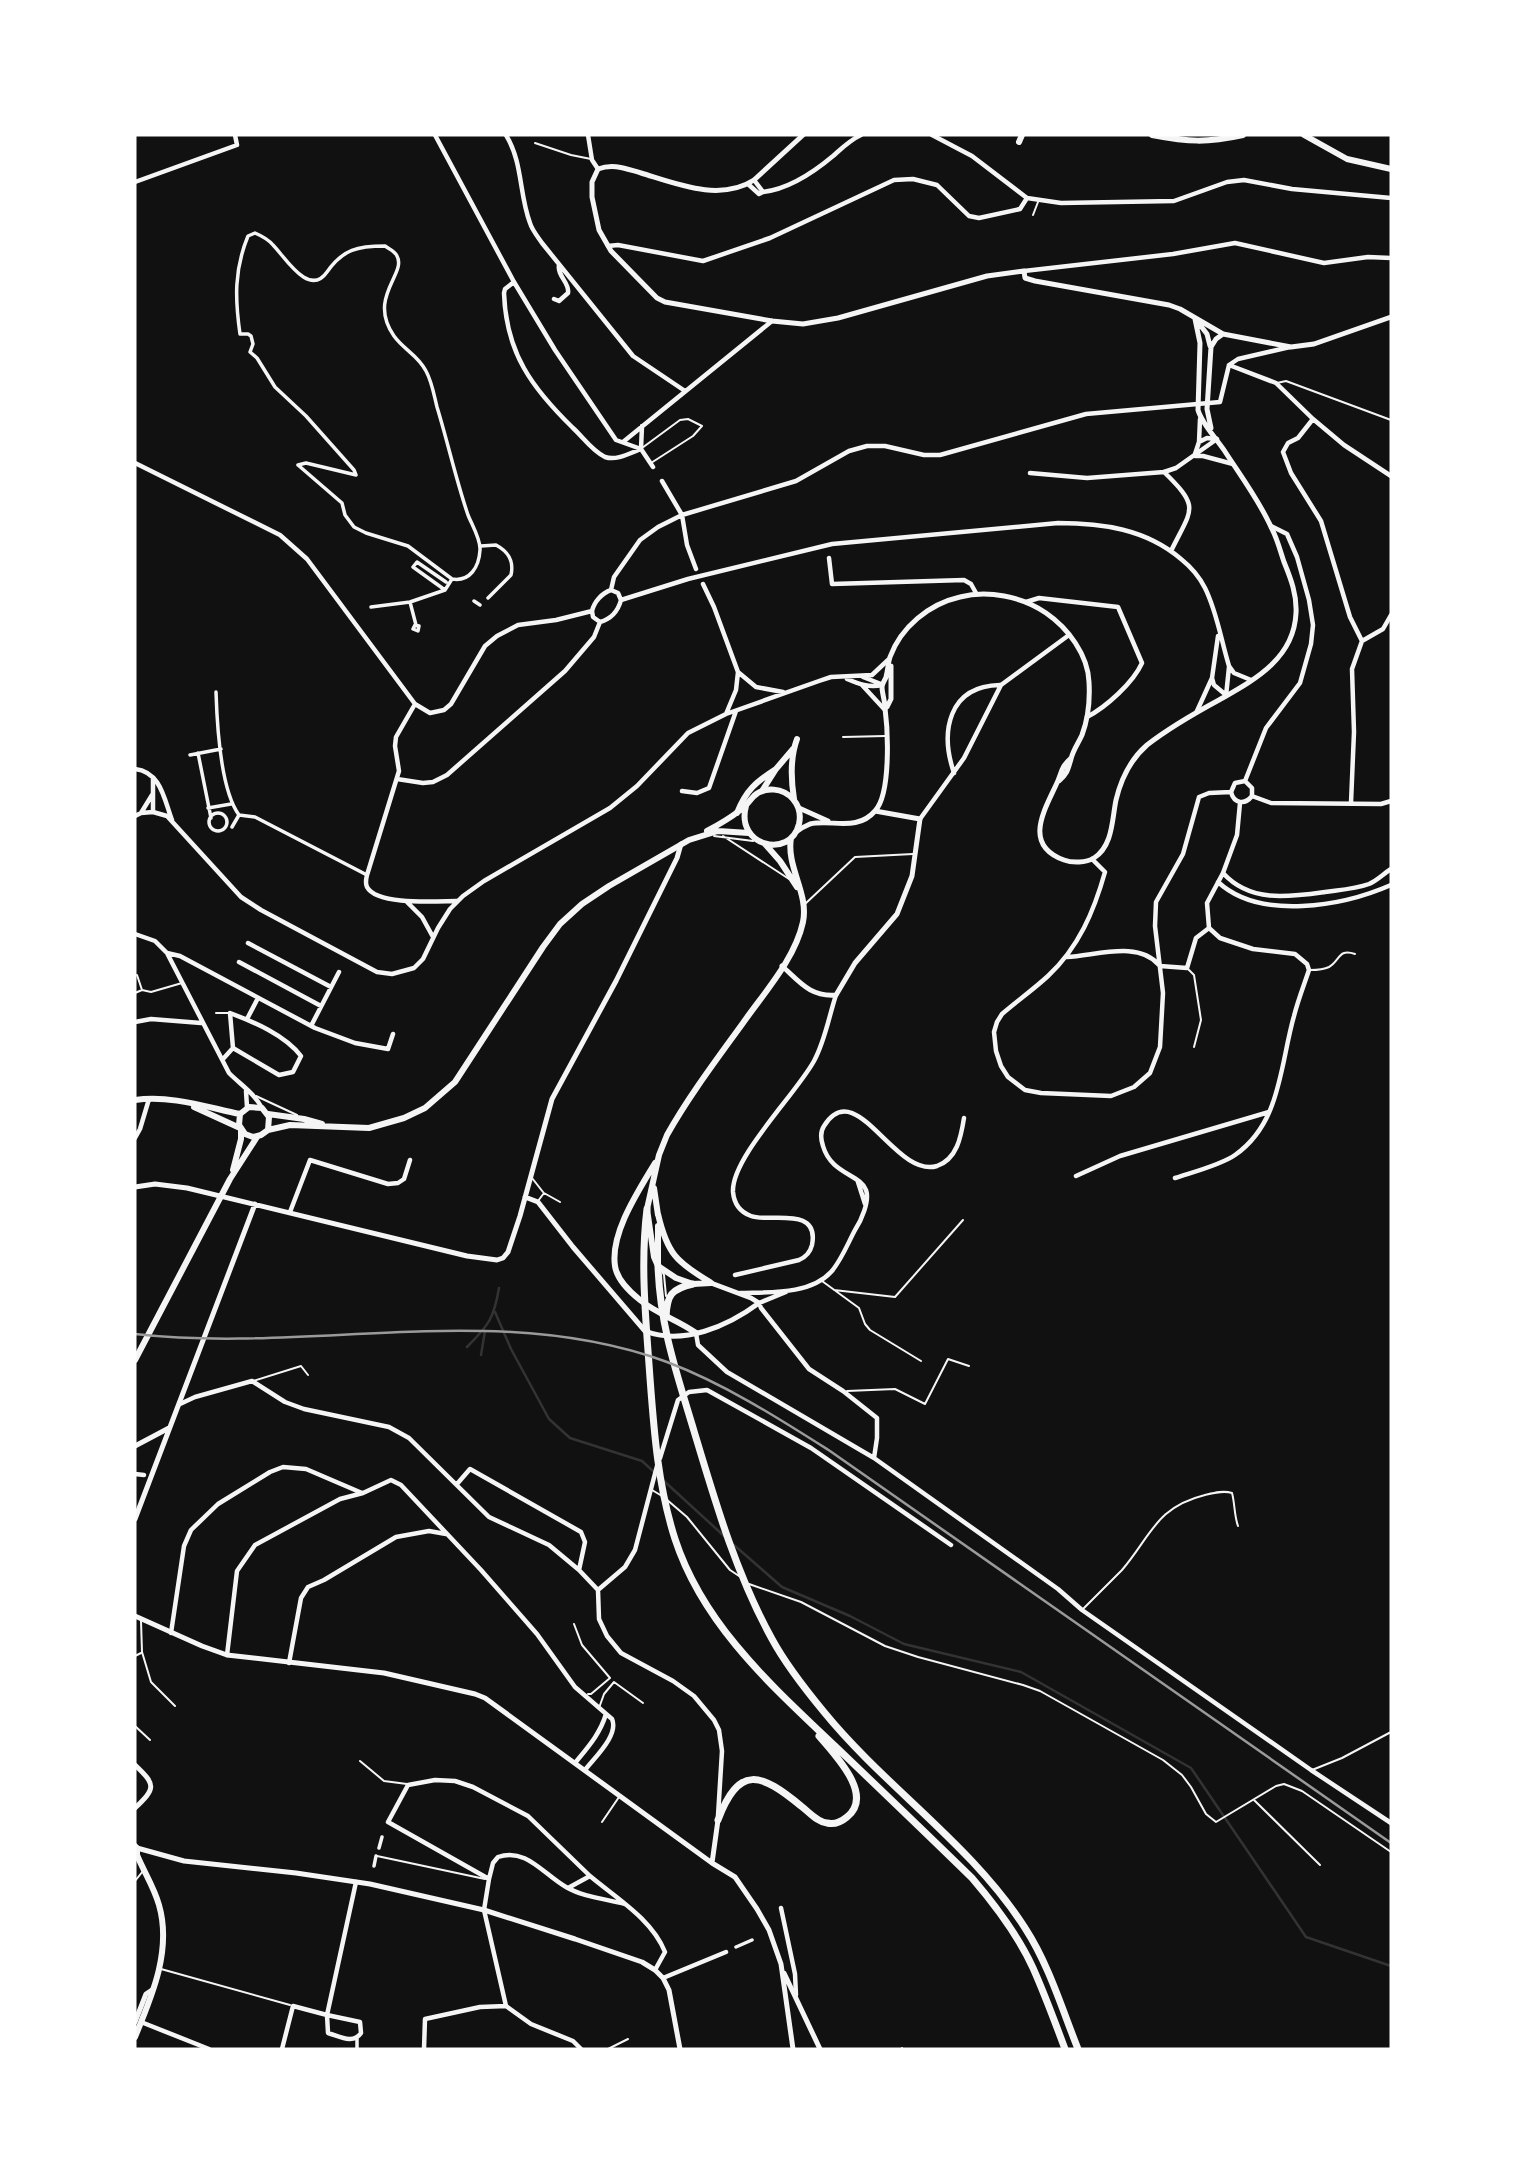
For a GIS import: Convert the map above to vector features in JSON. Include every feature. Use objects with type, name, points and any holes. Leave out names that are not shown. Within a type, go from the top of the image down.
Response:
[{"type":"highway","points":[[647,1209],[643,1253],[644,1287],[660,1480],[676,1540],[706,1604],[727,1635],[769,1683],[972,1878],[996,1906],[1033,1967],[1065,2049]]},
{"type":"highway","points":[[658,1266],[665,1335],[718,1506],[756,1609],[785,1661],[824,1713],[997,1889],[1026,1929],[1042,1959],[1078,2049]]},
{"type":"highway","points":[[665,1335],[669,1297],[675,1290],[693,1284]]},
{"type":"highway","points":[[718,1820],[723,1805],[735,1787],[749,1780],[764,1781],[781,1789],[818,1820],[831,1824],[845,1819],[854,1811],[857,1800],[844,1765],[793,1706]]},
{"type":"main road","points":[[1152,135],[1194,142],[1212,142],[1242,135]]},
{"type":"main road","points":[[1304,135],[1347,159],[1391,169]]},
{"type":"main road","points":[[696,1333],[641,1301],[622,1282],[615,1267],[616,1246],[623,1223],[677,1119],[782,966],[799,936],[804,904],[790,856],[800,819],[792,783],[797,739]]},
{"type":"main road","points":[[762,791],[794,747]]},
{"type":"main road","points":[[737,813],[747,791],[776,769]]},
{"type":"main road","points":[[135,1360],[230,1179],[257,1137],[268,1130],[290,1125],[360,1129],[388,1125],[432,1101],[455,1082],[560,924],[582,904],[681,844],[702,835],[737,813],[762,791],[780,790],[794,799]]},
{"type":"main road","points":[[746,806],[744,820],[749,833],[762,843],[801,892]]},
{"type":"main road","points":[[702,835],[718,831],[749,833]]},
{"type":"main road","points":[[762,843],[782,843],[794,835]]},
{"type":"main road","points":[[135,1100],[173,1099],[237,1113],[254,1106],[262,1108],[268,1114],[268,1130]]},
{"type":"main road","points":[[173,1099],[231,1123],[249,1136],[257,1137]]},
{"type":"main road","points":[[230,1179],[239,1148],[241,1129],[237,1113]]},
{"type":"main road","points":[[268,1114],[290,1116],[331,1126]]},
{"type":"main road","points":[[659,1155],[647,1209],[654,1257],[658,1266],[676,1278],[693,1284],[711,1283]]},
{"type":"main road","points":[[654,1186],[663,1238],[676,1259],[711,1283]]},
{"type":"main road","points":[[658,1214],[658,1266]]},
{"type":"main road","points":[[135,2037],[138,2022],[160,1969],[163,1923],[159,1904],[136,1847]]},
{"type":"street","points":[[135,182],[237,145],[235,135]]},
{"type":"street","points":[[435,135],[514,282],[577,383],[616,440],[641,449],[652,465]]},
{"type":"street","points":[[506,135],[512,145],[521,175],[530,225],[633,356],[685,391]]},
{"type":"street","points":[[588,135],[592,160],[598,169]]},
{"type":"street","points":[[598,169],[615,165],[680,185],[710,191],[726,190],[754,180],[803,135]]},
{"type":"street","points":[[748,184],[759,194],[771,191],[815,171],[861,135]]},
{"type":"street","points":[[932,135],[972,156],[1027,198],[1038,201],[1174,201],[1227,182],[1244,180],[1292,189],[1391,198]]},
{"type":"street","points":[[598,169],[592,182],[592,197],[599,230],[607,246],[657,298],[665,302],[772,321],[803,324],[821,322],[987,276],[1173,254],[1235,243],[1324,263],[1368,257],[1391,258]]},
{"type":"street","points":[[607,246],[618,244],[703,261],[770,238],[894,180],[913,179],[937,185],[969,216],[979,218],[1020,209],[1027,198]]},
{"type":"street","points":[[754,180],[763,192]]},
{"type":"street","points":[[255,233],[262,236],[272,243],[297,274],[316,281],[323,278],[340,256],[355,249],[385,246],[396,254],[397,269],[384,301],[384,316],[394,335],[416,355],[426,370],[467,512],[481,546],[474,571],[460,580],[452,579],[408,546],[354,527],[345,515],[342,503],[299,467],[299,464],[306,463],[351,475],[357,474],[306,416],[275,387],[257,358],[250,352],[253,340],[251,336],[242,334],[235,298],[248,236],[255,233]]},
{"type":"street","points":[[555,299],[564,299],[569,289],[560,273],[559,265]]},
{"type":"street","points":[[1024,271],[1025,278],[1035,281],[1169,305],[1223,334],[1291,347]]},
{"type":"street","points":[[514,282],[504,293],[508,323],[519,362],[533,386],[595,450],[606,457],[616,458],[641,449]]},
{"type":"street","points":[[600,622],[593,617],[592,611],[599,598],[611,590],[614,577],[640,540],[682,515],[796,481],[849,451],[867,446],[885,446],[924,455],[940,455],[1086,414],[1214,404],[1220,402],[1229,365],[1238,359],[1314,344],[1391,317]]},
{"type":"street","points":[[1195,319],[1207,334],[1210,347],[1207,409],[1212,431]]},
{"type":"street","points":[[1194,457],[1199,442],[1200,418],[1200,343],[1195,319]]},
{"type":"street","points":[[622,442],[772,321]]},
{"type":"street","points":[[1210,347],[1223,334]]},
{"type":"street","points":[[1229,365],[1276,383],[1344,445],[1391,476]]},
{"type":"street","points":[[794,835],[807,825],[854,824],[876,811],[886,780],[886,710],[882,684],[897,641],[922,614],[954,598],[976,593],[1026,602],[1051,617],[1069,635],[1083,656],[1089,680],[1083,732],[1067,774],[1058,782],[1042,814],[1039,831],[1041,842],[1046,849],[1068,862],[1092,859],[1102,851],[1108,841],[1117,797],[1131,763],[1151,742],[1252,681],[1270,667],[1285,649],[1297,616],[1294,586],[1271,526],[1212,431],[1200,418]]},
{"type":"street","points":[[1313,419],[1298,438],[1288,443],[1283,452],[1291,473],[1321,521],[1350,617],[1362,641]]},
{"type":"street","points":[[641,449],[642,426]]},
{"type":"street","points":[[1199,442],[1207,438],[1217,439]]},
{"type":"street","points":[[1030,473],[1087,478],[1164,472],[1194,457],[1217,439]]},
{"type":"street","points":[[1194,457],[1203,456],[1233,464]]},
{"type":"street","points":[[135,463],[280,535],[307,559],[415,704],[430,713],[444,710],[456,696],[485,646],[497,636],[518,625],[556,620],[592,611]]},
{"type":"street","points":[[1164,472],[1190,502],[1189,514],[1171,551]]},
{"type":"street","points":[[662,481],[682,515],[687,545],[696,569]]},
{"type":"street","points":[[397,779],[423,783],[433,782],[447,775],[565,671],[594,637],[600,622],[614,614],[621,600],[688,579],[832,544],[1087,523],[1112,526],[1146,537],[1171,551],[1195,571],[1205,587],[1229,666],[1234,673],[1252,681]]},
{"type":"street","points":[[1245,781],[1266,728],[1300,683],[1311,645],[1313,625],[1297,557],[1287,534],[1271,526]]},
{"type":"street","points":[[481,546],[496,545],[503,549],[512,563],[511,575],[488,598]]},
{"type":"street","points":[[829,558],[832,584],[964,580],[971,584],[976,593]]},
{"type":"street","points":[[445,590],[413,567],[417,562],[446,582]]},
{"type":"street","points":[[371,607],[410,602],[445,590],[452,579]]},
{"type":"street","points":[[703,584],[738,672],[736,690],[726,714]]},
{"type":"street","points":[[611,590],[618,593],[621,600]]},
{"type":"street","points":[[1026,602],[1039,598],[1118,607],[1142,663],[1138,673],[1100,710],[1086,717]]},
{"type":"street","points":[[474,601],[480,606]]},
{"type":"street","points":[[410,602],[416,625]]},
{"type":"street","points":[[1351,803],[1354,732],[1352,669],[1362,641],[1383,629],[1391,615]]},
{"type":"street","points":[[1196,715],[1212,678],[1218,632]]},
{"type":"street","points":[[954,774],[947,741],[951,715],[958,704],[968,694],[980,688],[1001,685],[1069,635]]},
{"type":"street","points":[[135,769],[146,772],[160,785],[172,821],[241,897],[377,972],[392,974],[414,968],[423,959],[433,937],[458,901],[484,881],[610,808],[637,786],[688,733],[726,714],[831,677],[872,675],[890,658]]},
{"type":"street","points":[[886,710],[891,699],[890,658]]},
{"type":"street","points":[[1226,695],[1229,666]]},
{"type":"street","points":[[738,672],[756,687],[785,692]]},
{"type":"street","points":[[843,677],[862,685],[882,684]]},
{"type":"street","points":[[863,677],[882,684]]},
{"type":"street","points":[[1212,678],[1214,685],[1226,695]]},
{"type":"street","points":[[862,685],[886,710]]},
{"type":"street","points":[[735,1275],[799,1260],[805,1258],[810,1251],[812,1233],[808,1226],[794,1218],[761,1218],[744,1213],[736,1203],[733,1185],[741,1162],[815,1060],[836,995],[855,963],[897,914],[912,876],[920,819],[974,742],[1001,685]]},
{"type":"street","points":[[216,692],[217,732],[230,804],[239,815],[255,817],[367,875]]},
{"type":"street","points":[[415,704],[396,737],[395,750],[399,767],[397,779],[367,875],[368,888],[376,894],[407,902],[458,901]]},
{"type":"street","points":[[682,791],[697,793],[709,788],[737,711]]},
{"type":"street","points":[[190,755],[220,749]]},
{"type":"street","points":[[198,753],[211,827],[218,831],[223,829],[227,822]]},
{"type":"street","points":[[153,778],[155,812]]},
{"type":"street","points":[[1245,781],[1252,788],[1252,796],[1246,802],[1240,803],[1234,799],[1231,792],[1235,783],[1245,781]]},
{"type":"street","points":[[1092,859],[1105,872],[1088,924],[1066,957],[1048,976],[1002,1014],[994,1032],[994,1044],[1001,1066],[1008,1077],[1025,1090],[1111,1096],[1134,1087],[1150,1073],[1160,1047],[1163,993],[1155,926],[1156,902],[1183,854],[1199,797],[1209,793],[1231,792]]},
{"type":"street","points":[[141,813],[153,794]]},
{"type":"street","points":[[1252,796],[1270,803],[1381,804],[1391,801]]},
{"type":"street","points":[[155,812],[164,799]]},
{"type":"street","points":[[1175,1178],[1233,1157],[1263,1128],[1270,1112],[1294,1016],[1309,970],[1307,964],[1295,954],[1253,949],[1220,938],[1209,928],[1207,903],[1223,873],[1237,835],[1240,803]]},
{"type":"street","points":[[208,808],[230,804]]},
{"type":"street","points":[[799,808],[835,824]]},
{"type":"street","points":[[876,811],[920,819]]},
{"type":"street","points":[[135,816],[155,812],[172,821]]},
{"type":"street","points":[[211,818],[220,814],[233,825],[239,815]]},
{"type":"street","points":[[135,1187],[167,1185],[467,1256],[497,1260],[503,1258],[508,1252],[520,1216],[552,1099],[616,981],[677,858],[681,844]]},
{"type":"street","points":[[1223,873],[1232,884],[1259,894],[1293,897],[1366,885],[1378,880],[1391,869]]},
{"type":"street","points":[[1218,882],[1227,890],[1257,902],[1291,906],[1348,899],[1391,885]]},
{"type":"street","points":[[407,902],[422,917],[433,937]]},
{"type":"street","points":[[1066,957],[1119,951],[1153,958],[1160,966],[1187,968],[1196,938],[1209,928]]},
{"type":"street","points":[[135,934],[155,941],[167,953],[229,1073],[256,1096],[262,1108]]},
{"type":"street","points":[[248,943],[331,987]]},
{"type":"street","points":[[167,953],[180,956],[311,1026],[355,1043],[388,1049],[393,1034]]},
{"type":"street","points":[[239,961],[321,1006]]},
{"type":"street","points":[[782,966],[811,992],[824,996],[836,995]]},
{"type":"street","points":[[311,1026],[339,972]]},
{"type":"street","points":[[247,1019],[258,998]]},
{"type":"street","points":[[223,1060],[233,1048],[230,1013],[247,1019],[294,1046],[301,1056],[293,1072],[279,1075],[233,1048]]},
{"type":"street","points":[[135,1022],[151,1019],[202,1023]]},
{"type":"street","points":[[245,1089],[247,1107]]},
{"type":"street","points":[[135,1138],[149,1098]]},
{"type":"street","points":[[739,1293],[793,1289],[821,1280],[832,1271],[858,1225],[867,1195],[864,1186],[830,1163],[821,1139],[823,1127],[838,1114],[847,1111],[860,1116],[901,1156],[913,1164],[929,1168],[941,1165],[952,1156],[964,1118]]},
{"type":"street","points":[[1076,1176],[1120,1156],[1270,1112]]},
{"type":"street","points":[[289,1212],[310,1160],[388,1184],[404,1180],[410,1160]]},
{"type":"street","points":[[525,1197],[538,1202],[572,1247],[645,1331],[660,1336],[696,1333],[717,1327],[759,1303],[793,1289]]},
{"type":"street","points":[[135,1519],[255,1204]]},
{"type":"street","points":[[711,1283],[759,1303],[809,1369],[877,1418],[874,1458]]},
{"type":"street","points":[[696,1333],[698,1345],[727,1372],[874,1458],[1058,1589],[1082,1610],[1391,1823]]},
{"type":"street","points":[[180,1404],[195,1397],[252,1381],[285,1402],[304,1409],[389,1427],[409,1438],[489,1517],[549,1545],[579,1570],[598,1590],[599,1619],[607,1636],[621,1653],[673,1681],[694,1696],[715,1720],[723,1760],[712,1863]]},
{"type":"street","points":[[598,1590],[617,1575],[630,1559],[638,1540],[678,1400],[689,1392],[707,1390],[811,1448],[950,1545]]},
{"type":"street","points":[[135,1446],[170,1427]]},
{"type":"street","points":[[170,1633],[184,1546],[191,1530],[218,1504],[283,1467],[306,1469],[363,1493]]},
{"type":"street","points":[[457,1484],[470,1469],[581,1532],[585,1542],[579,1570]]},
{"type":"street","points":[[135,1474],[144,1475]]},
{"type":"street","points":[[227,1655],[237,1571],[255,1545],[340,1499],[363,1493],[391,1480],[401,1485],[481,1570],[537,1634],[564,1674],[615,1724],[606,1743],[585,1770]]},
{"type":"street","points":[[289,1663],[300,1598],[308,1587],[396,1537],[429,1531],[447,1534]]},
{"type":"street","points":[[138,1618],[227,1655],[384,1673],[475,1694],[485,1699],[735,1877],[769,1930],[786,1976],[820,2049]]},
{"type":"street","points":[[575,1763],[596,1737],[606,1714]]},
{"type":"street","points":[[596,1737],[606,1743]]},
{"type":"street","points":[[135,1765],[151,1781],[152,1788],[135,1808]]},
{"type":"street","points":[[489,1879],[388,1822],[408,1784],[435,1780],[455,1781],[473,1787],[527,1816],[590,1876],[642,1919],[660,1941],[665,1952],[655,1969]]},
{"type":"street","points":[[379,1848],[382,1837]]},
{"type":"street","points":[[136,1847],[184,1861],[356,1881],[484,1910],[642,1962],[655,1969],[663,1978],[680,2049]]},
{"type":"street","points":[[506,2006],[484,1910],[493,1863],[498,1857],[513,1854],[524,1857],[567,1888],[625,1904]]},
{"type":"street","points":[[374,1867],[376,1856]]},
{"type":"street","points":[[567,1888],[590,1876]]},
{"type":"street","points":[[356,1881],[327,2015],[328,2033],[357,2039]]},
{"type":"street","points":[[781,1908],[795,1974],[796,1996]]},
{"type":"street","points":[[736,1947],[752,1940]]},
{"type":"street","points":[[663,1978],[726,1952]]},
{"type":"street","points":[[781,1964],[793,2049]]},
{"type":"street","points":[[786,1976],[795,1974]]},
{"type":"street","points":[[282,2049],[293,2006],[360,2022],[361,2034],[357,2039],[357,2049]]},
{"type":"street","points":[[424,2049],[425,2019],[480,2007],[506,2006],[531,2024],[573,2041],[581,2049]]},
{"type":"street","points":[[789,2016],[793,2012],[803,2010]]},
{"type":"street","points":[[138,2022],[209,2049]]},
{"type":"lane","points":[[535,143],[592,160]]},
{"type":"lane","points":[[1033,215],[1038,201]]},
{"type":"lane","points":[[1276,383],[1286,381],[1391,420]]},
{"type":"lane","points":[[641,449],[680,420],[688,419],[702,426],[693,436],[652,465]]},
{"type":"lane","points":[[843,737],[886,736]]},
{"type":"lane","points":[[702,835],[762,843]]},
{"type":"lane","points":[[723,836],[794,882]]},
{"type":"lane","points":[[804,904],[855,857],[914,854]]},
{"type":"lane","points":[[1309,970],[1332,966],[1343,953],[1354,954]]},
{"type":"lane","points":[[1187,968],[1194,975],[1200,1020],[1194,1047]]},
{"type":"lane","points":[[137,975],[142,990]]},
{"type":"lane","points":[[135,993],[142,990],[151,992],[182,983]]},
{"type":"lane","points":[[216,1013],[230,1013]]},
{"type":"lane","points":[[256,1096],[304,1119]]},
{"type":"lane","points":[[530,1174],[544,1193],[560,1202]]},
{"type":"lane","points":[[538,1202],[544,1193]]},
{"type":"lane","points":[[834,1290],[895,1297],[963,1220]]},
{"type":"lane","points":[[658,1266],[664,1275],[667,1304]]},
{"type":"lane","points":[[821,1280],[859,1308],[864,1324],[870,1330],[921,1361]]},
{"type":"lane","points":[[843,1391],[895,1389],[925,1404],[948,1359],[969,1366]]},
{"type":"lane","points":[[252,1381],[301,1366],[308,1376]]},
{"type":"lane","points":[[652,1486],[687,1517],[730,1570],[750,1584],[801,1602],[885,1646],[1040,1691],[1163,1760],[1182,1775],[1206,1814],[1216,1822],[1276,1786],[1284,1784],[1293,1786],[1391,1852]]},
{"type":"lane","points":[[1082,1610],[1123,1569],[1155,1523],[1172,1508],[1188,1499],[1212,1493],[1231,1493],[1238,1526]]},
{"type":"lane","points":[[138,1618],[142,1653],[151,1682],[175,1706]]},
{"type":"lane","points":[[574,1624],[582,1645],[610,1678],[591,1694],[583,1695]]},
{"type":"lane","points":[[135,1656],[142,1653]]},
{"type":"lane","points":[[599,1709],[604,1694],[614,1682],[643,1703]]},
{"type":"lane","points":[[135,1726],[150,1740]]},
{"type":"lane","points":[[1311,1770],[1342,1758],[1391,1732]]},
{"type":"lane","points":[[360,1761],[384,1781],[408,1784]]},
{"type":"lane","points":[[602,1822],[620,1796]]},
{"type":"lane","points":[[1254,1800],[1320,1866]]},
{"type":"lane","points":[[376,1856],[489,1879]]},
{"type":"lane","points":[[135,1881],[144,1871]]},
{"type":"lane","points":[[160,1969],[293,2006]]},
{"type":"lane","points":[[608,2049],[628,2039]]},
{"type":"waterway","points":[[467,1347],[489,1321],[499,1288]]},
{"type":"waterway","points":[[495,1312],[511,1349],[549,1419],[570,1438],[642,1461],[654,1472]]},
{"type":"waterway","points":[[481,1355],[485,1331]]},
{"type":"waterway","points":[[664,1481],[724,1536]]},
{"type":"waterway","points":[[734,1545],[782,1587],[850,1616],[904,1644],[1021,1672],[1191,1768],[1306,1937],[1391,1966]]},
{"type":"railway","points":[[135,1334],[202,1338],[470,1331],[536,1334],[602,1344],[667,1362],[730,1391],[830,1451],[1391,1843]]}]
